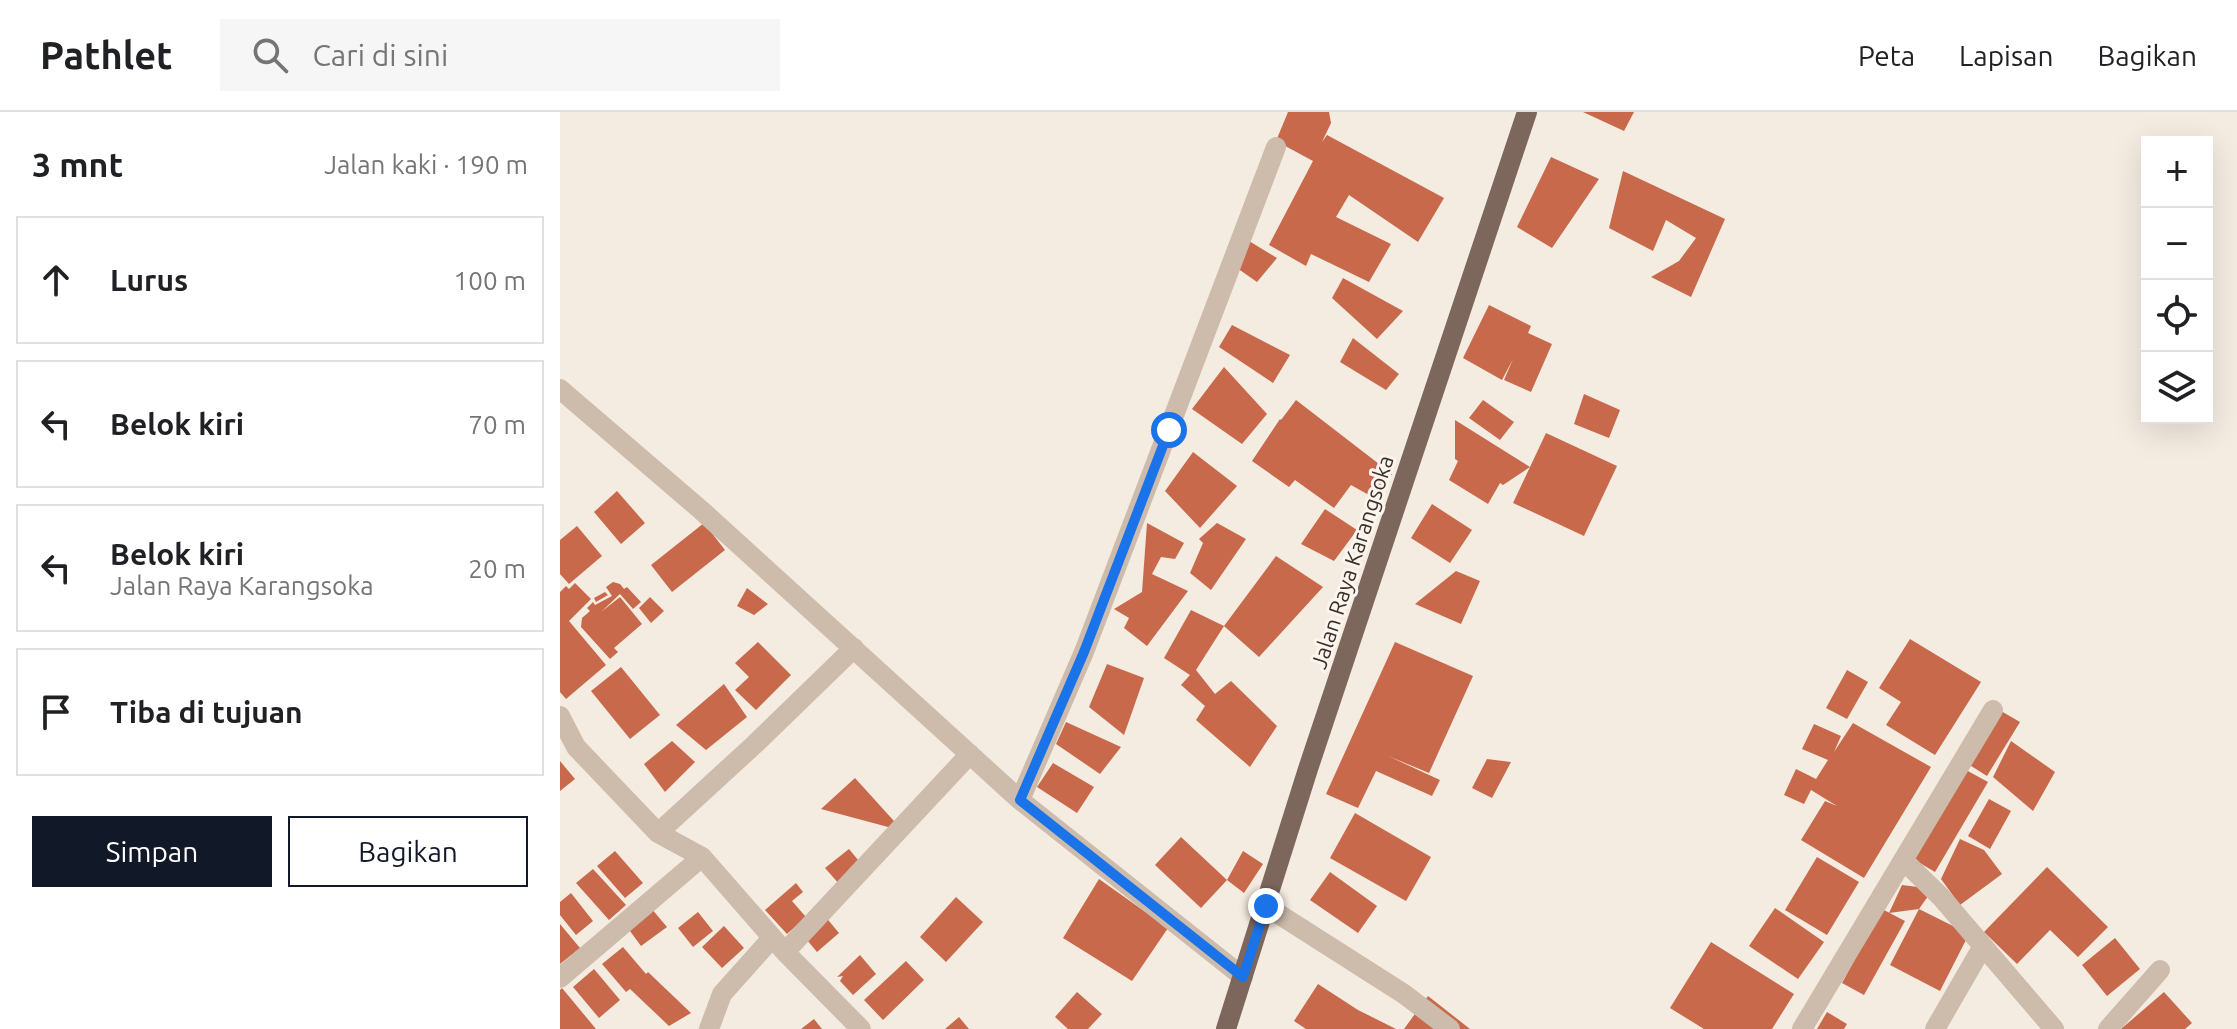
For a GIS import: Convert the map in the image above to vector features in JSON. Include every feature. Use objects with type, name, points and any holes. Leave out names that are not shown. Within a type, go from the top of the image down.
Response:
[{"type":"main road","name":"Jalan Raya Karangsoka","points":[[1226,1029],[1308,769],[1527,112]]},
{"type":"street","points":[[1020,800],[1084,652],[1276,147]]},
{"type":"street","points":[[560,389],[701,510],[1020,800],[1243,977]]},
{"type":"street","points":[[658,833],[854,648]]},
{"type":"street","points":[[1802,1029],[1993,710]]},
{"type":"street","points":[[560,716],[576,747],[658,833],[702,857],[779,945],[861,1029]]},
{"type":"street","points":[[709,1029],[722,994],[779,945],[970,754]]},
{"type":"street","points":[[560,978],[702,857]]},
{"type":"street","points":[[1903,860],[1941,897],[2054,1029]]},
{"type":"street","points":[[1266,906],[1404,994],[1450,1029]]},
{"type":"street","points":[[1935,1029],[1983,946]]},
{"type":"street","points":[[2108,1029],[2160,970]]},
{"type":"building","points":[[1288,112],[1329,112],[1331,123],[1322,142],[1327,135],[1444,198],[1418,242],[1349,195],[1336,217],[1391,244],[1369,282],[1311,254],[1306,266],[1269,245],[1313,161],[1276,141]]},
{"type":"building","points":[[1583,112],[1634,112],[1624,131]]},
{"type":"building","points":[[1551,157],[1599,179],[1552,248],[1517,227]]},
{"type":"building","points":[[1623,171],[1725,219],[1691,297],[1651,277],[1679,261],[1696,238],[1666,220],[1653,251],[1609,228]]},
{"type":"building","points":[[1249,241],[1277,258],[1257,282],[1237,268]]},
{"type":"building","points":[[1343,278],[1403,311],[1377,339],[1332,298]]},
{"type":"building","points":[[1489,305],[1531,326],[1528,333],[1552,344],[1531,392],[1504,380],[1513,359],[1502,380],[1463,358]]},
{"type":"building","points":[[1232,325],[1290,355],[1273,383],[1219,347]]},
{"type":"building","points":[[1353,338],[1399,374],[1386,390],[1340,362]]},
{"type":"building","points":[[1224,367],[1267,414],[1242,444],[1192,409]]},
{"type":"building","points":[[1584,394],[1620,410],[1609,438],[1574,424]]},
{"type":"building","points":[[1296,400],[1392,474],[1376,499],[1351,485],[1334,508],[1295,480],[1289,487],[1252,461]]},
{"type":"building","points":[[1483,400],[1514,422],[1500,440],[1469,418]]},
{"type":"building","points":[[1455,420],[1530,467],[1503,485],[1500,483],[1488,504],[1449,480],[1458,461],[1455,459]]},
{"type":"building","points":[[1546,433],[1617,466],[1584,536],[1513,503]]},
{"type":"building","points":[[1193,452],[1237,486],[1200,528],[1165,491]]},
{"type":"building","points":[[617,491],[645,523],[621,544],[594,512]]},
{"type":"building","points":[[1432,504],[1472,530],[1450,563],[1411,538]]},
{"type":"building","points":[[1325,509],[1357,530],[1334,561],[1301,544]]},
{"type":"building","points":[[704,523],[725,550],[672,592],[651,565]]},
{"type":"building","points":[[1147,523],[1184,543],[1175,559],[1161,557],[1152,574],[1188,591],[1147,646],[1124,628],[1129,618],[1114,609],[1142,592]]},
{"type":"building","points":[[1217,523],[1246,539],[1211,590],[1190,573],[1203,543],[1199,539]]},
{"type":"building","points":[[577,526],[602,556],[569,584],[560,574],[560,540]]},
{"type":"building","points":[[1276,556],[1323,587],[1259,657],[1224,626]]},
{"type":"building","points":[[1456,571],[1480,581],[1461,624],[1415,604]]},
{"type":"building","points":[[613,582],[624,589],[627,587],[641,602],[633,609],[620,594],[601,612],[620,597],[642,624],[614,648],[618,652],[610,659],[581,627],[582,618],[590,611],[587,608],[593,602],[595,605],[612,596],[606,587]]},
{"type":"building","points":[[575,583],[591,599],[569,621],[606,665],[566,699],[560,692],[560,592]]},
{"type":"building","points":[[747,588],[768,604],[754,615],[737,606]]},
{"type":"building","points":[[605,592],[608,595],[596,602],[594,598]]},
{"type":"building","points":[[650,597],[664,611],[651,623],[639,608]]},
{"type":"building","points":[[1191,610],[1224,626],[1196,670],[1215,694],[1231,681],[1277,726],[1250,767],[1196,720],[1205,706],[1181,685],[1190,675],[1164,658]]},
{"type":"building","points":[[1910,639],[1981,682],[1935,755],[1886,725],[1901,702],[1879,688]]},
{"type":"building","points":[[758,642],[791,675],[756,710],[735,690],[749,677],[735,663]]},
{"type":"building","points":[[1395,642],[1473,676],[1429,773],[1388,756],[1440,780],[1432,796],[1376,771],[1358,808],[1326,794]]},
{"type":"building","points":[[1107,664],[1144,678],[1124,735],[1089,707]]},
{"type":"building","points":[[621,667],[660,715],[630,739],[591,691]]},
{"type":"building","points":[[1847,670],[1868,682],[1847,719],[1826,708]]},
{"type":"building","points":[[724,684],[747,717],[706,750],[676,725]]},
{"type":"building","points":[[2001,711],[2020,722],[1987,776],[1968,764]]},
{"type":"building","points":[[1066,722],[1121,747],[1100,774],[1056,744]]},
{"type":"building","points":[[1853,723],[1931,767],[1864,878],[1801,840],[1825,801],[1837,806],[1811,790],[1804,804],[1784,795],[1796,769],[1816,779],[1828,760],[1802,749],[1814,724],[1841,736],[1834,752]]},
{"type":"building","points":[[672,741],[695,762],[665,792],[644,764]]},
{"type":"building","points":[[2011,741],[2055,772],[2033,811],[1993,777]]},
{"type":"building","points":[[1487,759],[1511,762],[1492,798],[1472,788]]},
{"type":"building","points":[[560,761],[575,779],[560,791]]},
{"type":"building","points":[[1053,763],[1094,787],[1077,813],[1037,787]]},
{"type":"building","points":[[1966,770],[1988,782],[1935,872],[1913,859]]},
{"type":"building","points":[[855,778],[903,831],[821,809]]},
{"type":"building","points":[[1989,799],[2011,811],[1990,849],[1968,836]]},
{"type":"building","points":[[1355,813],[1431,857],[1406,901],[1330,858]]},
{"type":"building","points":[[1181,837],[1227,880],[1201,908],[1155,865]]},
{"type":"building","points":[[1960,839],[1984,850],[2002,874],[1960,905],[1941,879]]},
{"type":"building","points":[[849,849],[863,866],[840,885],[825,868]]},
{"type":"building","points":[[615,851],[643,883],[625,898],[597,866]]},
{"type":"building","points":[[1243,851],[1263,864],[1244,893],[1227,880]]},
{"type":"building","points":[[1817,857],[1859,882],[1827,935],[1785,910]]},
{"type":"building","points":[[2047,867],[2108,927],[2078,957],[2050,930],[2017,964],[1984,932]]},
{"type":"building","points":[[593,869],[626,905],[609,920],[576,883]]},
{"type":"building","points":[[1330,872],[1377,906],[1358,933],[1310,900]]},
{"type":"building","points":[[1099,879],[1168,928],[1132,981],[1063,938]]},
{"type":"building","points":[[796,883],[803,892],[792,901],[806,917],[787,934],[765,910]]},
{"type":"building","points":[[1902,885],[1933,889],[1919,909],[1889,913]]},
{"type":"building","points":[[571,893],[593,921],[576,935],[560,915],[560,902]]},
{"type":"building","points":[[956,897],[983,922],[946,962],[920,937]]},
{"type":"building","points":[[651,908],[667,927],[641,946],[627,927]]},
{"type":"building","points":[[1775,908],[1824,942],[1798,979],[1749,946]]},
{"type":"building","points":[[819,909],[839,933],[817,952],[797,928]]},
{"type":"building","points":[[1882,909],[1905,921],[1864,995],[1842,983]]},
{"type":"building","points":[[1919,909],[1969,934],[1940,991],[1890,965]]},
{"type":"building","points":[[698,912],[713,931],[693,947],[678,928]]},
{"type":"building","points":[[560,924],[580,948],[560,964]]},
{"type":"building","points":[[724,926],[744,948],[722,968],[702,947]]},
{"type":"building","points":[[2115,938],[2140,969],[2107,996],[2082,965]]},
{"type":"building","points":[[1711,942],[1794,994],[1772,1029],[1704,1029],[1670,1008]]},
{"type":"building","points":[[623,947],[646,974],[648,972],[691,1013],[669,1026],[630,989],[626,992],[602,964]]},
{"type":"building","points":[[860,955],[876,974],[853,995],[840,981],[843,976],[837,977]]},
{"type":"building","points":[[906,961],[924,980],[883,1020],[864,1000]]},
{"type":"building","points":[[594,969],[620,1000],[599,1018],[573,987]]},
{"type":"building","points":[[1318,984],[1358,1010],[1396,1029],[1306,1029],[1294,1021]]},
{"type":"building","points":[[562,988],[596,1029],[560,1029]]},
{"type":"building","points":[[1077,992],[1102,1014],[1088,1029],[1068,1029],[1055,1017]]},
{"type":"building","points":[[2164,992],[2192,1023],[2185,1029],[2121,1029]]},
{"type":"building","points":[[1428,996],[1470,1029],[1404,1029]]},
{"type":"building","points":[[1827,1012],[1847,1024],[1844,1029],[1817,1029]]},
{"type":"building","points":[[959,1017],[969,1029],[945,1029]]},
{"type":"building","points":[[814,1019],[822,1029],[801,1029]]},
{"type":"route","points":[[1169,430],[1084,652],[1020,800],[1243,977],[1266,906]]}]
